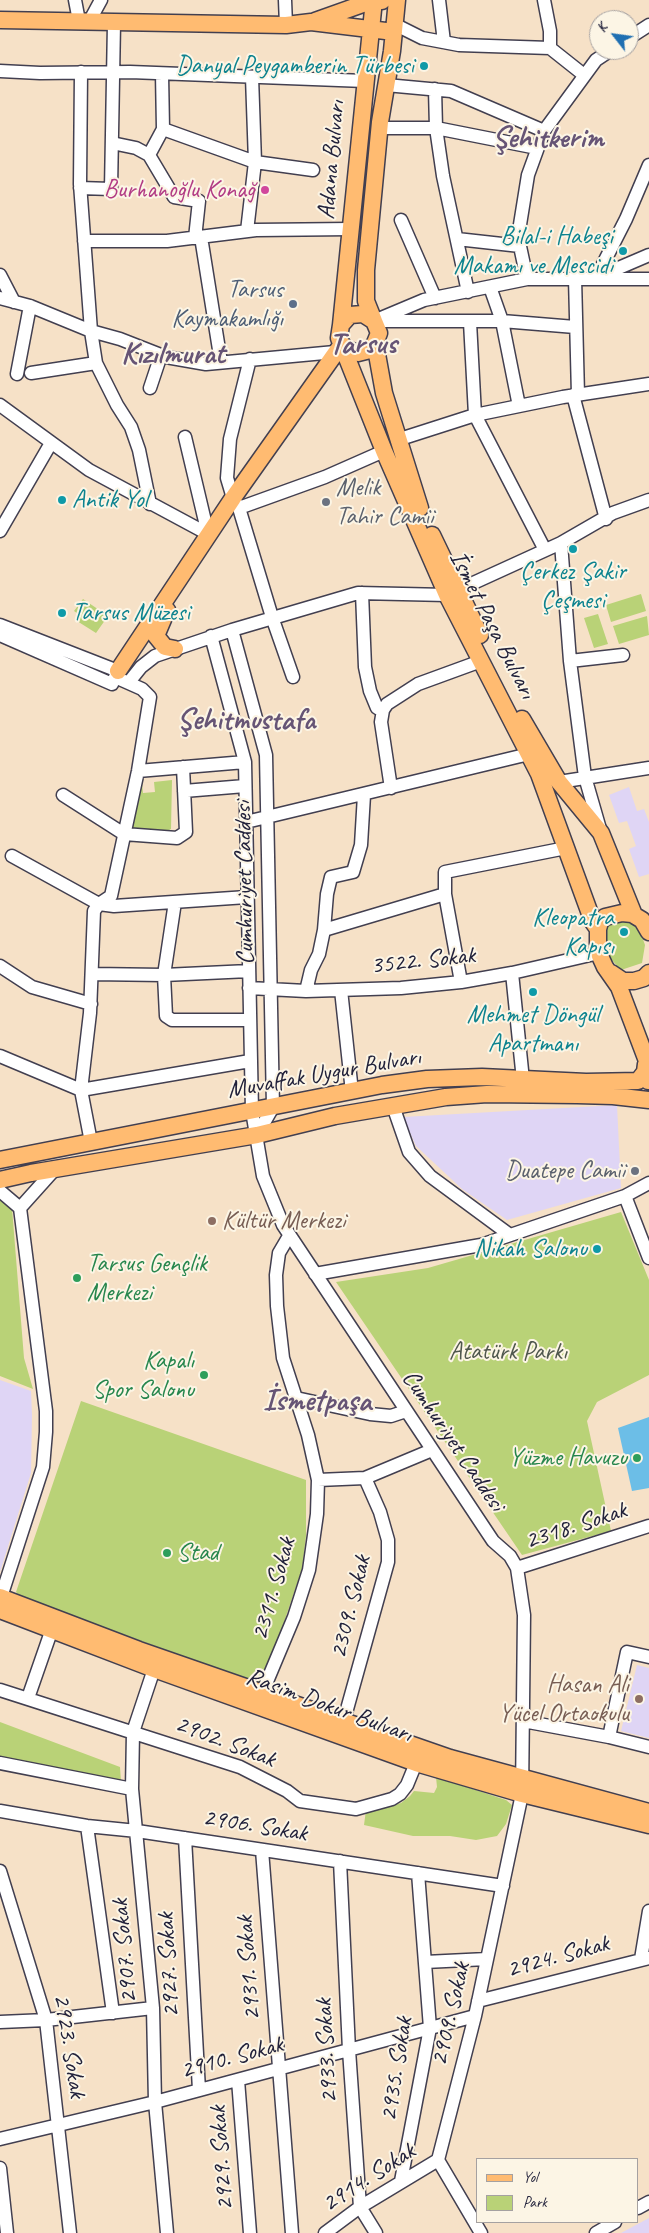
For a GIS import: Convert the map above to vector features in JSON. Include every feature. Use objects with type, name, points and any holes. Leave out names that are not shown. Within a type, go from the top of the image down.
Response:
[{"type":"main road","points":[[0,20],[286,25],[312,22],[374,0],[397,2]]},
{"type":"main road","name":"Adana Bulvarı","points":[[341,325],[374,0]]},
{"type":"main road","name":"Adana Bulvarı","points":[[374,321],[366,301],[366,270],[379,128],[397,2]]},
{"type":"main road","points":[[312,22],[370,29],[394,28]]},
{"type":"main road","points":[[121,677],[208,534],[236,503],[338,348],[339,332],[344,319],[356,313],[369,316],[374,321],[379,333],[375,344],[370,350],[358,353],[338,348]]},
{"type":"main road","points":[[375,344],[384,393],[398,440],[416,497],[452,593],[560,782],[602,833],[634,915]]},
{"type":"main road","name":"İsmet Paşa Bulvarı","points":[[338,348],[452,593],[481,660],[529,754],[598,929],[599,953],[605,967],[619,987],[647,1061],[645,1081]]},
{"type":"main road","points":[[175,649],[165,647],[156,636],[161,620],[184,579],[190,563]]},
{"type":"main road","points":[[598,929],[600,922],[605,917],[622,913],[634,915],[642,920],[649,932]]},
{"type":"main road","points":[[611,973],[623,981],[634,982],[644,978],[649,973]]},
{"type":"main road","name":"Muvaffak Uygur Bulvarı","points":[[0,1160],[427,1079],[482,1077],[523,1080],[645,1081]]},
{"type":"main road","name":"Muvaffak Uygur Bulvarı","points":[[0,1180],[257,1134],[335,1116],[446,1097],[487,1094],[604,1096],[649,1100]]},
{"type":"main road","points":[[0,1601],[263,1691],[522,1786],[649,1812]]},
{"type":"main road","name":"Rasim Dokur Bulvarı","points":[[0,1601],[52,1629],[154,1669],[416,1763],[522,1786],[649,1825]]},
{"type":"street","points":[[74,0],[84,21],[101,0]]},
{"type":"street","points":[[285,0],[286,25]]},
{"type":"street","points":[[439,0],[444,42]]},
{"type":"street","points":[[544,0],[550,31],[550,48]]},
{"type":"street","points":[[80,188],[111,189],[114,22]]},
{"type":"street","points":[[394,28],[422,38],[459,45],[550,48],[584,75]]},
{"type":"street","points":[[527,279],[518,237],[528,175],[544,130],[596,60]]},
{"type":"street","points":[[0,71],[113,72],[365,81]]},
{"type":"street","points":[[81,72],[80,188],[91,331],[96,363],[116,404],[131,427],[139,450],[150,504]]},
{"type":"street","points":[[149,155],[163,129],[162,74]]},
{"type":"street","points":[[247,231],[255,162],[252,77]]},
{"type":"street","points":[[386,85],[450,91],[544,130]]},
{"type":"street","points":[[435,89],[436,128],[443,176],[468,292]]},
{"type":"street","points":[[379,128],[436,128],[538,148]]},
{"type":"street","points":[[163,129],[255,162],[313,170]]},
{"type":"street","points":[[112,143],[136,148],[149,155],[174,196],[199,201],[198,238],[221,362]]},
{"type":"street","points":[[596,278],[648,169]]},
{"type":"street","points":[[401,220],[435,298]]},
{"type":"street","points":[[84,241],[168,241],[247,231],[352,229]]},
{"type":"street","points":[[457,239],[520,246]]},
{"type":"street","points":[[596,278],[649,255]]},
{"type":"street","points":[[0,275],[14,302]]},
{"type":"street","points":[[575,278],[576,395],[606,519]]},
{"type":"street","points":[[374,321],[424,300],[527,279],[649,279]]},
{"type":"street","points":[[490,288],[502,321],[520,406]]},
{"type":"street","points":[[0,298],[30,306],[91,331],[120,339],[161,355],[206,364],[338,348]]},
{"type":"street","points":[[17,374],[30,306]]},
{"type":"street","points":[[374,321],[502,321],[575,327]]},
{"type":"street","points":[[470,322],[474,415],[545,550]]},
{"type":"street","points":[[150,388],[161,355]]},
{"type":"street","points":[[250,358],[227,459],[227,478],[293,676]]},
{"type":"street","points":[[31,373],[96,363]]},
{"type":"street","points":[[398,440],[474,415],[576,395],[649,384]]},
{"type":"street","points":[[0,405],[89,470],[208,534]]},
{"type":"street","points":[[185,438],[208,534]]},
{"type":"street","points":[[0,531],[51,443]]},
{"type":"street","points":[[236,503],[325,477],[384,450]]},
{"type":"street","points":[[0,636],[112,684],[155,656],[272,617],[362,593],[452,593],[561,543],[614,514],[649,500]]},
{"type":"street","points":[[561,543],[570,661],[585,777],[602,833]]},
{"type":"street","points":[[362,593],[365,667],[377,708],[383,710]]},
{"type":"street","points":[[0,625],[121,677],[142,689],[150,697],[138,771],[111,896],[99,904],[94,912],[91,1004],[81,1090],[91,1142]]},
{"type":"street","name":"Cumhuriyet Caddesi","points":[[232,630],[266,755],[273,1107]]},
{"type":"street","name":"Cumhuriyet Caddesi","points":[[211,636],[245,762],[252,1112],[257,1134],[262,1176],[283,1225],[290,1236],[493,1541],[510,1556],[517,1568],[524,1615],[522,1786]]},
{"type":"street","points":[[570,661],[623,656]]},
{"type":"street","points":[[391,788],[381,722],[383,710],[387,704],[418,684],[481,660]]},
{"type":"street","points":[[246,822],[529,754]]},
{"type":"street","points":[[138,771],[245,762]]},
{"type":"street","points":[[63,795],[124,834],[177,838],[186,832],[183,767]]},
{"type":"street","points":[[560,782],[649,768]]},
{"type":"street","points":[[184,791],[245,786]]},
{"type":"street","points":[[306,991],[311,970],[319,954],[331,877],[353,872],[362,844],[364,795]]},
{"type":"street","points":[[461,982],[445,894],[445,872],[566,848]]},
{"type":"street","points":[[12,856],[99,904],[114,906],[247,896]]},
{"type":"street","points":[[324,930],[445,894]]},
{"type":"street","points":[[175,902],[164,975],[166,1016],[172,1020],[250,1020]]},
{"type":"street","name":"3522. Sokak","points":[[249,988],[306,991],[401,988],[461,982],[512,974],[599,953]]},
{"type":"street","points":[[0,966],[32,987],[91,1004]]},
{"type":"street","points":[[92,974],[164,975],[249,971]]},
{"type":"street","points":[[512,974],[523,1080]]},
{"type":"street","points":[[341,990],[352,1092]]},
{"type":"street","points":[[0,1056],[81,1090],[250,1061]]},
{"type":"street","points":[[393,1106],[409,1152],[430,1176],[510,1235]]},
{"type":"street","points":[[257,1134],[273,1107]]},
{"type":"street","points":[[20,1208],[55,1169]]},
{"type":"street","points":[[315,1274],[481,1246],[625,1196],[649,1183]]},
{"type":"street","points":[[0,1191],[20,1208],[46,1411],[43,1466],[0,1601]]},
{"type":"street","points":[[625,1196],[649,1258]]},
{"type":"street","name":"2311. Sokak","points":[[263,1691],[294,1617],[309,1570],[317,1514],[318,1480],[308,1435],[284,1358],[277,1306],[276,1275],[279,1252],[290,1236]]},
{"type":"street","points":[[296,1398],[370,1414],[391,1416],[406,1411]]},
{"type":"street","points":[[318,1480],[365,1478],[432,1450]]},
{"type":"street","name":"2309. Sokak","points":[[344,1720],[388,1562],[388,1540],[380,1512],[365,1478]]},
{"type":"street","name":"2318. Sokak","points":[[517,1568],[649,1526]]},
{"type":"street","points":[[28,1698],[52,1629]]},
{"type":"street","points":[[609,1737],[627,1652],[649,1657]]},
{"type":"street","name":"2907. Sokak","points":[[154,1669],[133,1732],[132,1789],[153,2008],[155,2102],[167,2233]]},
{"type":"street","name":"2902. Sokak","points":[[0,1690],[240,1767],[287,1790],[300,1801],[356,1809],[392,1799],[400,1794],[407,1785],[416,1763]]},
{"type":"street","points":[[522,1722],[609,1737],[649,1747]]},
{"type":"street","points":[[0,1763],[132,1789]]},
{"type":"street","name":"2909. Sokak","points":[[438,2160],[475,2016],[522,1786]]},
{"type":"street","name":"2906. Sokak","points":[[0,1811],[87,1826],[137,1831],[503,1886]]},
{"type":"street","points":[[87,1826],[113,2013]]},
{"type":"street","name":"2927. Sokak","points":[[185,1838],[198,2090]]},
{"type":"street","name":"2931. Sokak","points":[[262,1850],[292,2233]]},
{"type":"street","name":"2933. Sokak","points":[[340,1861],[349,2050],[360,2207],[376,2233]]},
{"type":"street","name":"2923. Sokak","points":[[0,1871],[46,2020],[70,2233]]},
{"type":"street","name":"2935. Sokak","points":[[400,2182],[430,2028],[418,1873]]},
{"type":"street","points":[[645,1958],[649,1911]]},
{"type":"street","name":"2924. Sokak","points":[[478,2001],[645,1958]]},
{"type":"street","points":[[425,1962],[487,1959]]},
{"type":"street","points":[[0,2022],[46,2020],[153,2008]]},
{"type":"street","name":"2910. Sokak","points":[[0,2139],[155,2102],[475,2016]]},
{"type":"street","name":"2929. Sokak","points":[[238,2080],[250,2233]]},
{"type":"street","points":[[438,2160],[481,2233]]},
{"type":"street","name":"2914. Sokak","points":[[325,2233],[360,2207],[438,2160]]},
{"type":"street","points":[[0,2168],[7,2233]]},
{"type":"street","points":[[596,2233],[613,2223]]},
{"type":"shaded area","points":[[629,787],[637,811],[644,809],[649,822],[649,874],[639,877],[629,849],[636,846],[627,821],[619,823],[609,795]]},
{"type":"shaded area","points":[[617,1105],[621,1188],[507,1220],[462,1189],[416,1146],[403,1117]]},
{"type":"shaded area","points":[[0,1380],[31,1391],[32,1415],[31,1473],[0,1572]]},
{"type":"shaded area","name":"Hasan Ali Yücel Ortaokulu","points":[[637,1665],[649,1668],[649,1738],[621,1731]]},
{"type":"shaded area","points":[[649,2218],[649,2233],[621,2233]]},
{"type":"green space","points":[[641,594],[646,611],[611,622],[606,605]]},
{"type":"green space","points":[[83,599],[108,616],[96,633],[77,621],[81,616],[74,611]]},
{"type":"green space","points":[[598,614],[608,644],[594,648],[584,618]]},
{"type":"green space","points":[[647,616],[649,635],[619,644],[613,626]]},
{"type":"green space","points":[[172,780],[171,829],[167,831],[129,830],[133,784],[142,783],[143,793],[155,792],[154,782]]},
{"type":"green space","points":[[630,917],[639,928],[645,945],[642,963],[621,970],[609,957],[605,931],[607,922]]},
{"type":"green space","points":[[0,1197],[12,1208],[24,1358],[33,1389],[0,1376]]},
{"type":"green space","name":"Atatürk Parkı","points":[[621,1212],[649,1280],[649,1375],[597,1402],[587,1421],[611,1531],[522,1555],[336,1282],[428,1268]]},
{"type":"green space","name":"Stad","points":[[81,1401],[306,1480],[306,1536],[302,1569],[279,1637],[258,1684],[19,1596],[16,1592]]},
{"type":"green space","points":[[0,1722],[120,1767],[121,1782],[0,1757]]},
{"type":"green space","points":[[436,1777],[506,1800],[512,1805],[506,1824],[497,1836],[476,1840],[450,1836],[413,1836],[364,1825],[366,1810],[379,1810],[401,1803],[414,1791],[434,1793],[437,1787]]},
{"type":"water","name":"Yüzme Havuzu","points":[[649,1417],[649,1488],[632,1491],[618,1428]]},
{"type":"place","name":"Danyal Peygamberin Türbesi","points":[[424,66]]},
{"type":"place","name":"Burhanoğlu Konağ","points":[[265,190]]},
{"type":"place","name":"Bilal-i Habeşi Makamı ve Mescidi","points":[[623,251]]},
{"type":"place","name":"Tarsus Kaymakamlığı","points":[[293,304]]},
{"type":"place","name":"Antik Yol","points":[[62,500]]},
{"type":"place","name":"Melik Tahir Camii","points":[[326,502]]},
{"type":"place","name":"Çerkez Şakir Çeşmesi","points":[[573,549]]},
{"type":"place","name":"Tarsus Müzesi","points":[[62,613]]},
{"type":"place","name":"Kleopatra Kapısı","points":[[624,932]]},
{"type":"place","name":"Mehmet Döngül Apartmanı","points":[[533,992]]},
{"type":"place","name":"Duatepe Camii","points":[[635,1171]]},
{"type":"place","name":"Kültür Merkezi","points":[[212,1221]]},
{"type":"place","name":"Nikah Salonu","points":[[597,1249]]},
{"type":"place","name":"Tarsus Gençlik Merkezi","points":[[77,1278]]},
{"type":"place","name":"Kapalı Spor Salonu","points":[[204,1375]]},
{"type":"place","name":"Yüzme Havuzu","points":[[637,1458]]},
{"type":"place","name":"Stad","points":[[167,1553]]},
{"type":"place","name":"Hasan Ali Yücel Ortaokulu","points":[[639,1699]]},
{"type":"district","name":"Şehitkerim","points":[[548,139]]},
{"type":"district","name":"Tarsus","points":[[363,345]]},
{"type":"district","name":"Kızılmurat","points":[[173,355]]},
{"type":"district","name":"Şehitmustafa","points":[[246,721]]},
{"type":"district","name":"İsmetpaşa","points":[[317,1402]]}]
